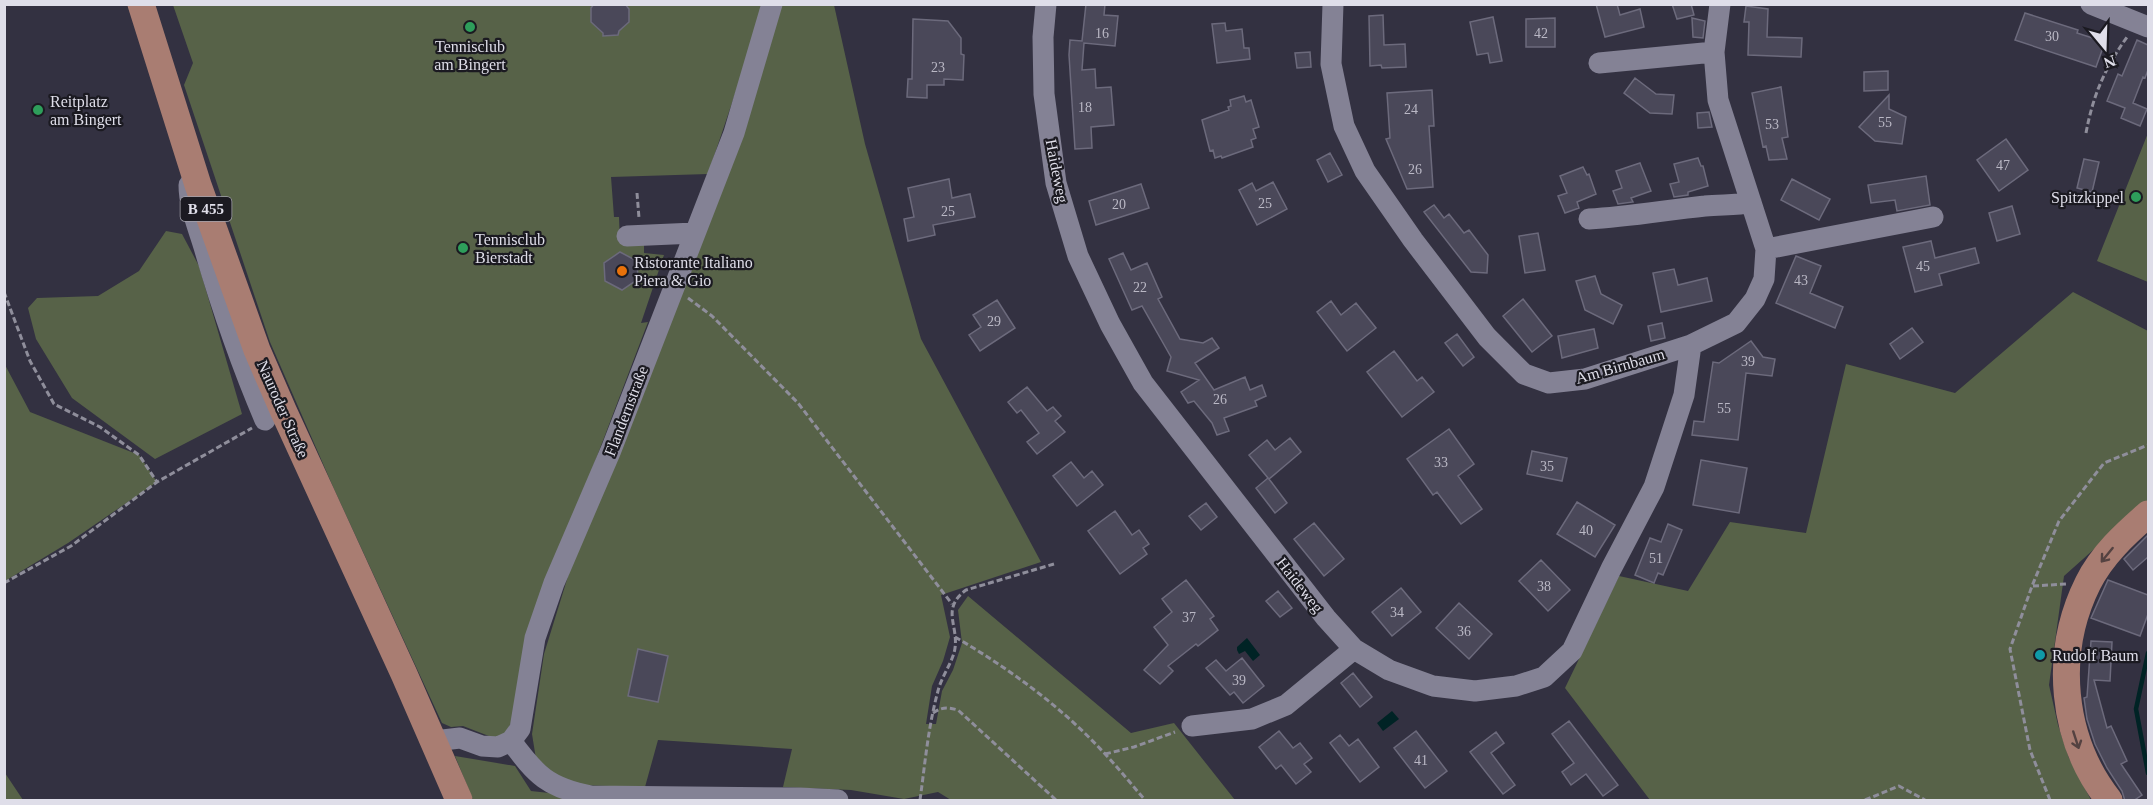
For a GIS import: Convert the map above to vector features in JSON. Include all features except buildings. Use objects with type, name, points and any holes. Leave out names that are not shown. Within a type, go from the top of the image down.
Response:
[{"type":"main road","name":"Nauroder Straße","points":[[141,4],[189,157],[261,360],[459,801]]},
{"type":"main road","points":[[2109,801],[2096,783],[2079,748],[2071,720],[2067,690],[2068,649],[2072,628],[2088,583],[2114,547],[2148,514]]},
{"type":"street","name":"Flandernstraße","points":[[511,741],[520,729],[535,638],[550,594],[611,450],[734,133],[772,4]]},
{"type":"street","name":"Haideweg","points":[[1046,4],[1043,37],[1044,94],[1056,183],[1078,256],[1110,324],[1143,383],[1319,609],[1354,649],[1389,670],[1432,686],[1475,691],[1516,686],[1544,677],[1572,651],[1654,487],[1684,395],[1691,345]]},
{"type":"street","name":"Am Birnbaum","points":[[1333,4],[1331,64],[1344,126],[1365,171],[1413,240],[1487,337],[1524,374],[1549,384],[1585,379],[1691,345],[1736,323],[1755,299],[1764,279],[1766,249],[1718,100],[1714,52],[1720,4]]},
{"type":"street","points":[[2091,4],[2143,25]]},
{"type":"street","points":[[1599,63],[1714,52]]},
{"type":"street","points":[[189,157],[189,197],[244,369],[265,420]]},
{"type":"street","points":[[1589,219],[1708,206],[1740,205],[1751,202]]},
{"type":"street","points":[[1766,249],[1933,216]]},
{"type":"street","points":[[634,236],[695,233]]},
{"type":"street","points":[[1192,726],[1251,719],[1286,705],[1354,649]]},
{"type":"street","points":[[434,741],[460,738],[482,746],[498,747],[511,741],[529,765],[547,781],[568,791],[591,796],[800,798],[838,801]]},
{"type":"path","points":[[2086,133],[2095,94],[2112,58],[2143,25]]},
{"type":"path","points":[[634,236],[638,193]]},
{"type":"path","points":[[673,287],[712,316],[798,403],[952,604]]},
{"type":"path","points":[[4,292],[30,361],[54,404],[100,427],[139,455],[157,483]]},
{"type":"path","points":[[4,583],[71,546],[157,483],[265,420]]},
{"type":"path","points":[[2050,801],[2030,750],[2010,649],[2032,586],[2059,521],[2104,463],[2148,446]]},
{"type":"path","points":[[920,801],[932,713],[944,673],[953,654],[956,637],[951,614],[952,604],[966,590],[1054,564]]},
{"type":"path","points":[[2032,586],[2088,583]]},
{"type":"path","points":[[956,637],[992,658],[1046,699],[1105,754],[1145,801]]},
{"type":"path","points":[[932,713],[939,708],[948,707],[958,710],[1056,801]]},
{"type":"path","points":[[1105,754],[1134,747],[1192,726]]},
{"type":"path","points":[[1865,801],[1899,786],[1925,801]]},
{"type":"shaded area","points":[[173,5],[765,5],[708,174],[611,177],[614,217],[619,217],[620,242],[644,241],[644,253],[664,255],[641,323],[648,322],[580,501],[512,722],[504,735],[494,738],[463,726],[451,727],[442,723],[334,489],[270,342],[184,85],[193,63]]},
{"type":"shaded area","points":[[779,5],[834,5],[865,144],[921,339],[1041,562],[941,595],[950,637],[932,686],[926,724],[936,724],[942,691],[953,670],[962,643],[958,610],[968,596],[1131,733],[1174,723],[1235,800],[951,800],[938,792],[904,799],[851,790],[783,787],[792,749],[658,740],[645,787],[574,785],[554,776],[536,759],[532,734],[544,654],[569,573]]},
{"type":"shaded area","name":"Spitzkippel","points":[[2148,133],[2148,282],[2097,261]]},
{"type":"shaded area","points":[[166,231],[182,234],[199,266],[242,414],[155,459],[72,398],[36,339],[28,308],[37,298],[98,296],[139,271]]},
{"type":"shaded area","points":[[2073,292],[2148,331],[2148,501],[2064,576],[2049,685],[2058,725],[2069,758],[2091,800],[1650,800],[1565,688],[1619,576],[1688,591],[1730,522],[1806,533],[1846,364],[1955,393]]},
{"type":"shaded area","points":[[4,363],[30,412],[139,455],[157,482],[68,543],[5,581]]},
{"type":"shaded area","points":[[1247,638],[1260,655],[1253,661],[1245,651],[1239,654],[1237,650],[1237,647]]},
{"type":"shaded area","points":[[1392,711],[1399,719],[1383,731],[1377,723]]},
{"type":"shaded area","points":[[455,756],[515,766],[531,791],[613,800],[473,800]]},
{"type":"shaded area","points":[[5,773],[23,800],[5,800]]},
{"type":"waterway","points":[[2148,653],[2136,709],[2148,773]]},
{"type":"place","name":"Tennisclub am Bingert","points":[[470,27]]},
{"type":"place","name":"Reitplatz am Bingert","points":[[38,110]]},
{"type":"place","name":"Spitzkippel","points":[[2136,197]]},
{"type":"place","name":"Tennisclub Bierstadt","points":[[463,248]]},
{"type":"place","name":"Ristorante Italiano Piera & Gio","points":[[622,271]]},
{"type":"place","name":"Rudolf Baum","points":[[2040,655]]}]
